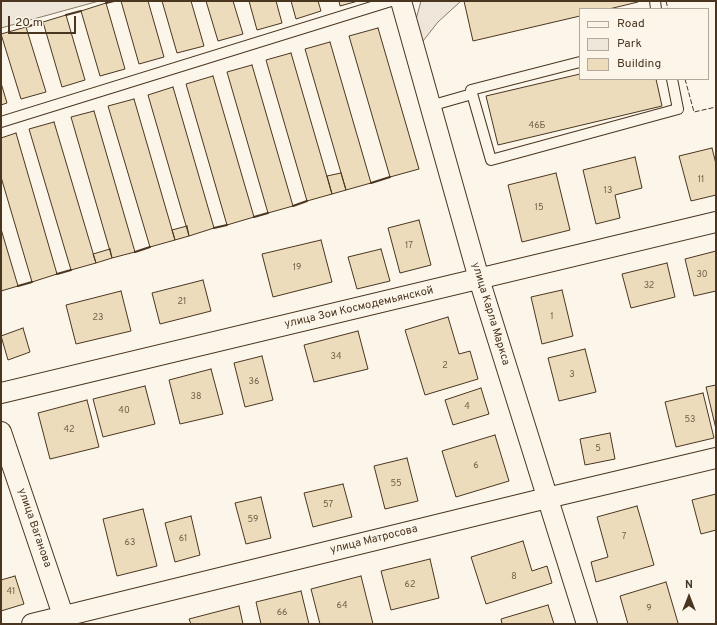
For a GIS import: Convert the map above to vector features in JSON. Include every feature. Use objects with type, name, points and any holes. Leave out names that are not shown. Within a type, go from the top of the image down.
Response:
[{"type":"street","name":"улица Карла Маркса","points":[[401,1],[479,279],[586,624]]},
{"type":"street","name":"улица Зои Космодемьянской","points":[[1,393],[716,222]]},
{"type":"street","name":"улица Ваганова","points":[[1,432],[65,620]]},
{"type":"street","name":"улица Матросова","points":[[32,624],[65,620],[547,498],[716,458]]},
{"type":"lane","points":[[1,122],[391,1]]},
{"type":"lane","points":[[579,62],[471,90],[491,160],[678,110],[672,80]]},
{"type":"lane","points":[[430,106],[472,94]]},
{"type":"green space","points":[[1,1],[99,1],[1,28]]},
{"type":"green space","points":[[421,1],[461,1],[438,22],[423,41],[415,23]]},
{"type":"building","points":[[121,1],[148,1],[164,57],[139,64]]},
{"type":"building","points":[[162,1],[191,1],[204,46],[177,53]]},
{"type":"building","points":[[206,1],[233,1],[243,34],[218,41]]},
{"type":"building","points":[[249,1],[276,1],[282,23],[257,30]]},
{"type":"building","points":[[291,1],[318,1],[321,11],[296,19]]},
{"type":"building","points":[[339,1],[358,1],[340,6]]},
{"type":"building","points":[[464,1],[638,2],[613,8],[579,8],[579,16],[473,41]]},
{"type":"building","points":[[106,3],[125,69],[100,76],[81,11]]},
{"type":"building","points":[[66,15],[85,80],[62,87],[43,22]]},
{"type":"building","points":[[26,27],[46,92],[21,99],[1,34]]},
{"type":"building","points":[[378,28],[419,169],[390,177],[349,36]]},
{"type":"building","points":[[330,42],[371,183],[346,190],[305,49]]},
{"type":"building","points":[[291,53],[332,194],[307,201],[266,60]]},
{"type":"building","points":[[252,65],[293,206],[268,213],[227,72]]},
{"type":"building","points":[[579,74],[579,80],[656,80],[662,106],[498,145],[486,96]]},
{"type":"building","points":[[213,76],[254,217],[227,225],[186,84]]},
{"type":"building","points":[[1,83],[7,103],[1,105]]},
{"type":"building","points":[[173,87],[214,228],[189,236],[148,95]]},
{"type":"building","points":[[134,99],[175,240],[150,247],[108,106]]},
{"type":"building","points":[[94,111],[135,252],[112,258],[71,117]]},
{"type":"building","points":[[54,122],[96,263],[71,270],[29,129]]},
{"type":"building","points":[[16,133],[57,274],[32,282],[1,177],[1,138]]},
{"type":"building","points":[[712,148],[716,164],[716,195],[691,201],[679,156]]},
{"type":"building","points":[[635,157],[642,188],[615,195],[620,218],[596,224],[583,170]]},
{"type":"building","points":[[341,173],[346,190],[332,194],[327,176]]},
{"type":"building","points":[[556,173],[570,230],[522,242],[508,185]]},
{"type":"building","points":[[419,220],[431,265],[400,273],[388,228]]},
{"type":"building","points":[[187,226],[189,236],[175,240],[172,230]]},
{"type":"building","points":[[1,229],[18,286],[1,291]]},
{"type":"building","points":[[321,240],[332,282],[273,297],[262,254]]},
{"type":"building","points":[[110,249],[112,258],[96,263],[93,254]]},
{"type":"building","points":[[381,249],[390,281],[357,289],[348,257]]},
{"type":"building","points":[[716,251],[716,291],[694,296],[685,259]]},
{"type":"building","points":[[667,263],[675,297],[631,308],[622,274]]},
{"type":"building","points":[[203,280],[211,311],[160,324],[152,293]]},
{"type":"building","points":[[562,290],[573,336],[542,344],[531,297]]},
{"type":"building","points":[[121,291],[131,331],[76,344],[66,305]]},
{"type":"building","points":[[448,317],[459,354],[470,351],[478,379],[425,395],[405,330]]},
{"type":"building","points":[[23,328],[30,352],[8,360],[1,336]]},
{"type":"building","points":[[358,331],[368,369],[314,382],[304,345]]},
{"type":"building","points":[[585,349],[596,392],[559,401],[548,358]]},
{"type":"building","points":[[262,356],[273,400],[245,407],[234,363]]},
{"type":"building","points":[[211,369],[223,414],[180,424],[169,380]]},
{"type":"building","points":[[716,385],[716,429],[706,387]]},
{"type":"building","points":[[145,386],[155,424],[103,437],[93,399]]},
{"type":"building","points":[[481,388],[489,414],[453,425],[445,400]]},
{"type":"building","points":[[703,393],[714,438],[676,447],[665,402]]},
{"type":"building","points":[[87,400],[99,447],[50,459],[38,413]]},
{"type":"building","points":[[610,433],[615,459],[585,465],[580,439]]},
{"type":"building","points":[[495,435],[509,481],[456,497],[442,451]]},
{"type":"building","points":[[407,458],[418,501],[385,509],[374,466]]},
{"type":"building","points":[[343,484],[352,517],[313,527],[304,493]]},
{"type":"building","points":[[716,494],[716,530],[701,534],[692,500]]},
{"type":"building","points":[[261,497],[271,538],[246,544],[235,503]]},
{"type":"building","points":[[637,506],[654,565],[596,582],[591,562],[608,557],[597,517]]},
{"type":"building","points":[[143,509],[157,566],[117,576],[103,519]]},
{"type":"building","points":[[191,516],[200,555],[175,562],[165,523]]},
{"type":"building","points":[[523,541],[532,571],[547,566],[552,583],[486,604],[471,557]]},
{"type":"building","points":[[430,559],[439,598],[391,610],[381,571]]},
{"type":"building","points":[[15,576],[24,604],[1,611],[1,580]]},
{"type":"building","points":[[361,576],[373,624],[320,624],[311,589]]},
{"type":"building","points":[[666,582],[678,623],[628,624],[620,596]]},
{"type":"building","points":[[301,591],[309,624],[261,624],[256,602]]},
{"type":"building","points":[[548,605],[554,624],[502,624],[501,619]]},
{"type":"building","points":[[239,606],[243,624],[191,624],[189,619]]},
{"type":"fence","points":[[666,1],[668,8]]},
{"type":"fence","points":[[685,80],[694,112],[716,107]]},
{"type":"wall","points":[[106,3],[114,1]]},
{"type":"wall","points":[[66,15],[81,11]]},
{"type":"wall","points":[[26,27],[43,22]]},
{"type":"wall","points":[[371,183],[390,177]]},
{"type":"wall","points":[[293,206],[307,201]]},
{"type":"wall","points":[[254,217],[268,213]]},
{"type":"wall","points":[[214,228],[227,225]]},
{"type":"wall","points":[[135,252],[150,247]]},
{"type":"wall","points":[[57,274],[71,270]]},
{"type":"wall","points":[[18,286],[32,282]]}]
